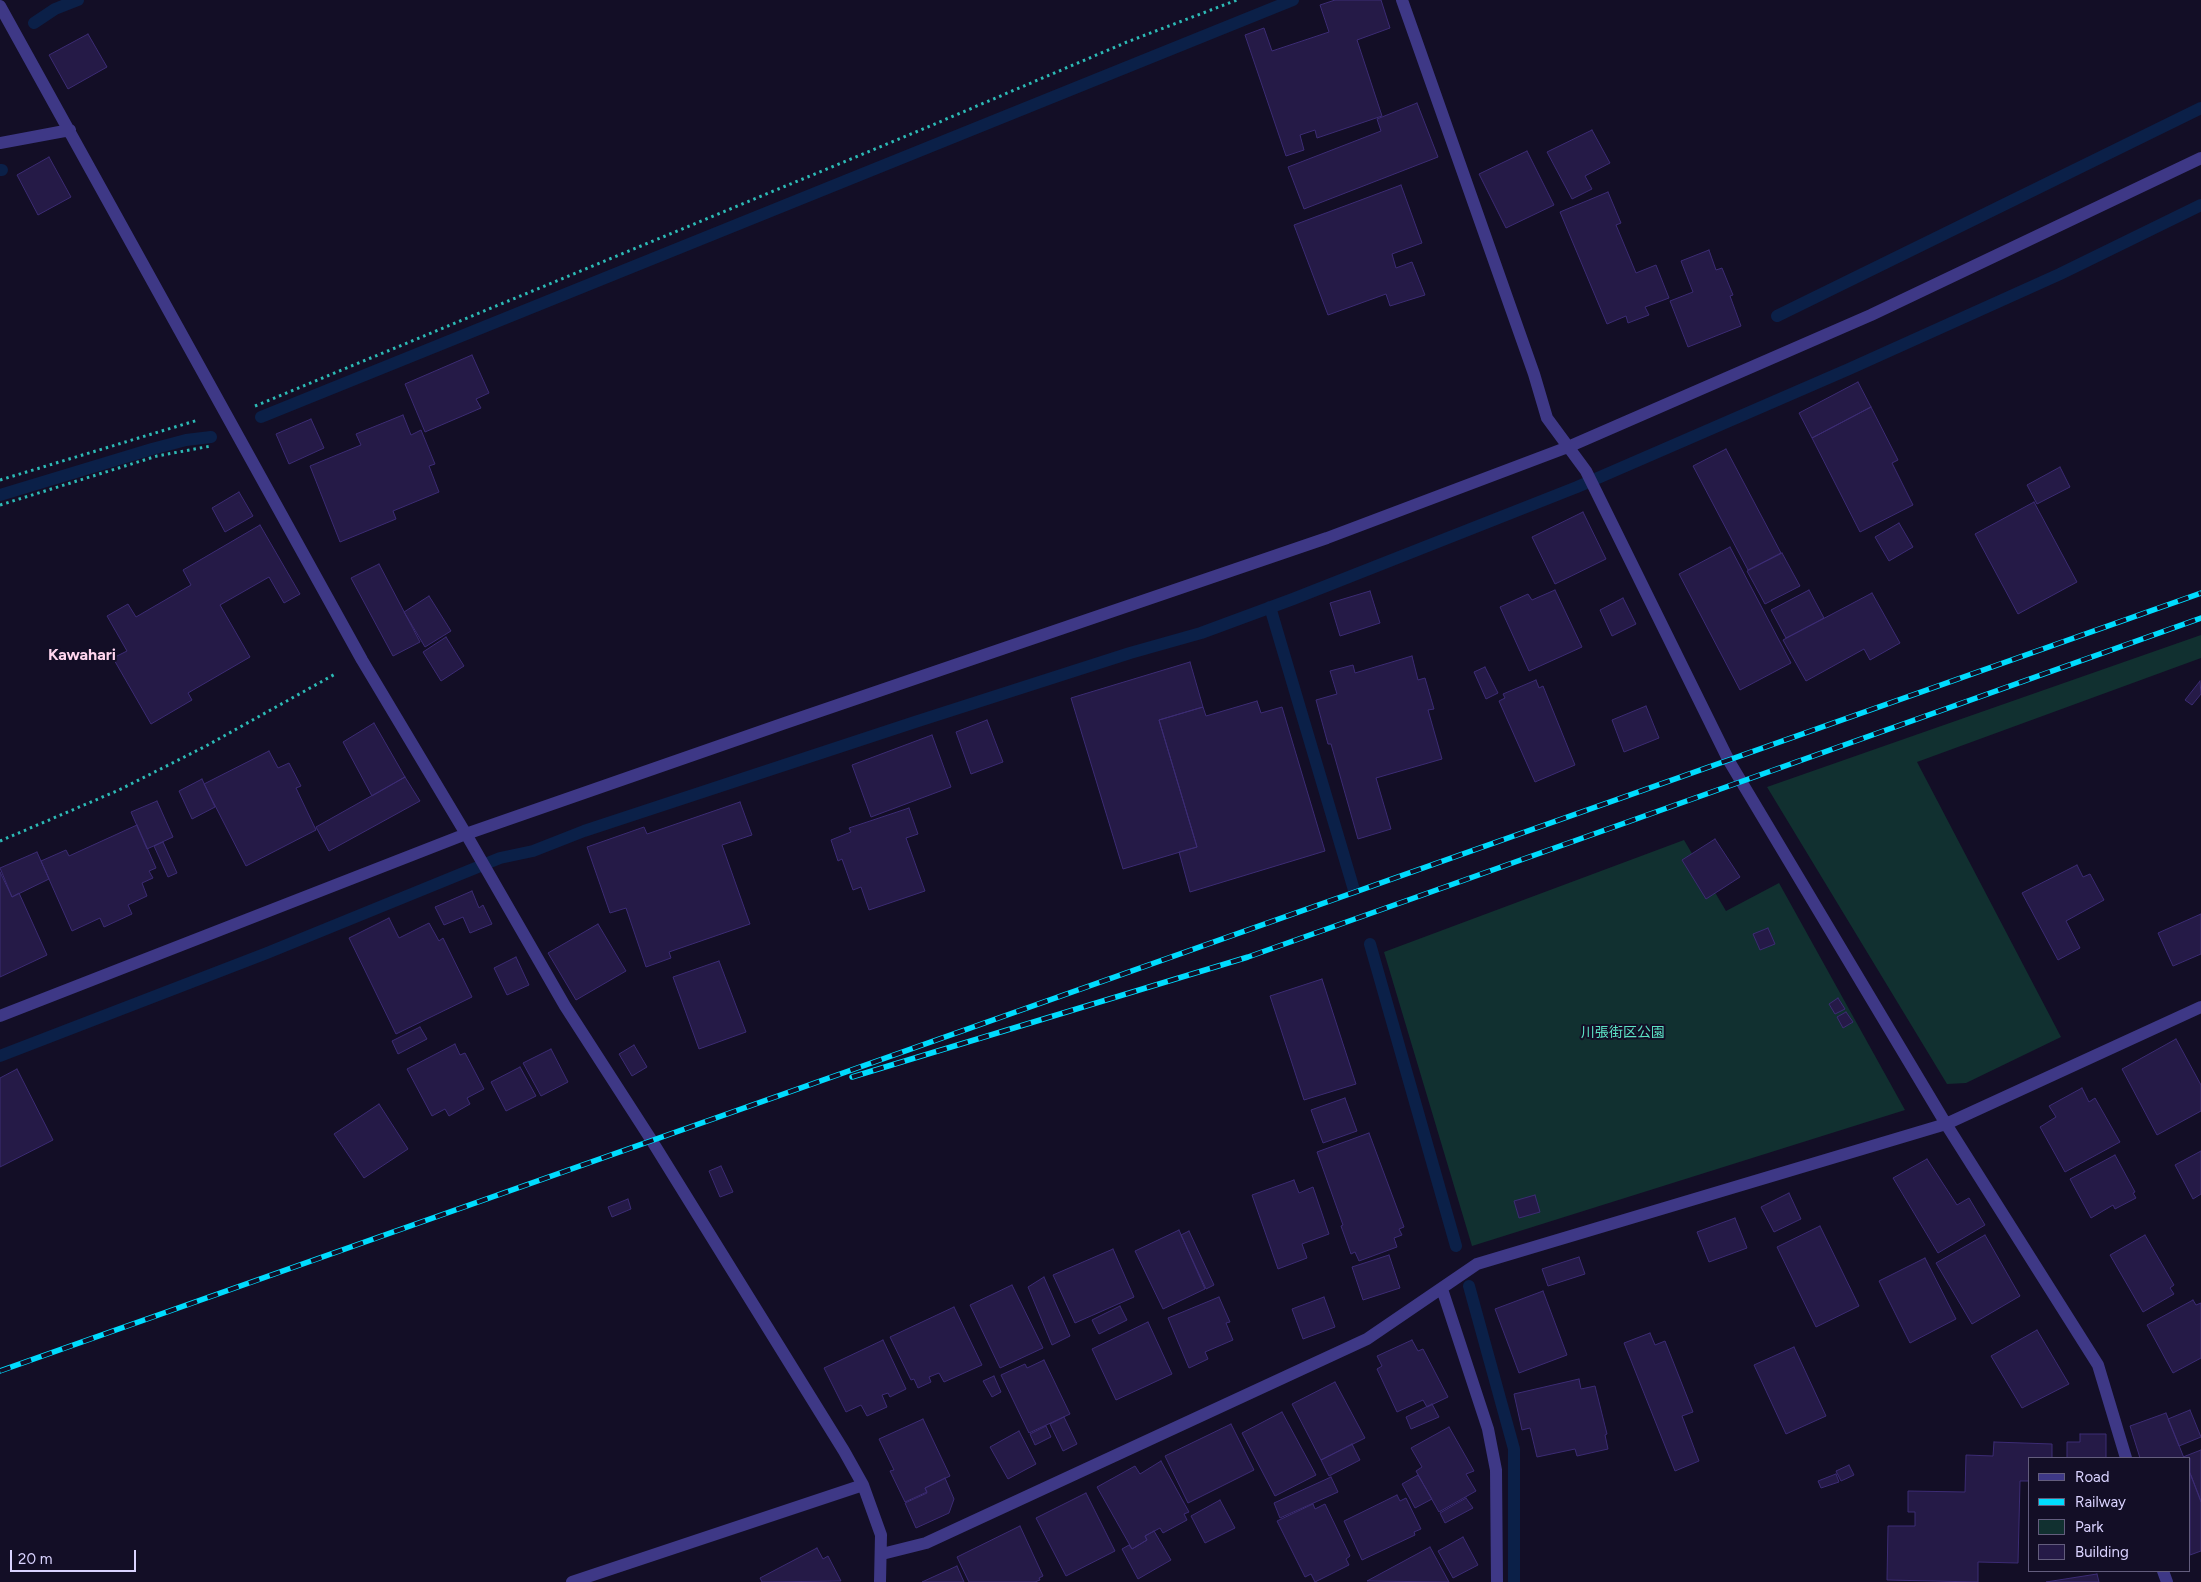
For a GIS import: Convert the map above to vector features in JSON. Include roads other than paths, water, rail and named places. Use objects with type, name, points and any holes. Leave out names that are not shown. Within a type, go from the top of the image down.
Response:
[{"type":"street","points":[[1402,0],[1534,374],[1547,418],[1586,471],[1714,734],[1946,1124],[2098,1365],[2126,1457]]},
{"type":"street","points":[[0,6],[362,660],[466,834],[565,1006],[657,1149],[844,1451],[863,1485],[881,1535],[880,1582]]},
{"type":"street","points":[[0,143],[70,130]]},
{"type":"street","points":[[0,1016],[466,834],[1326,538],[1568,448],[1871,315],[2201,158]]},
{"type":"street","points":[[882,1554],[926,1542],[1358,1343],[1477,1264],[1946,1124],[2201,1007]]},
{"type":"street","points":[[1442,1289],[1488,1429],[1496,1470],[1497,1582]]},
{"type":"street","points":[[572,1582],[863,1485]]},
{"type":"waterway","points":[[34,23],[55,9],[78,0]]},
{"type":"waterway","points":[[261,417],[1293,0]]},
{"type":"waterway","points":[[1777,316],[2201,108]]},
{"type":"waterway","points":[[0,1056],[267,953],[500,858],[533,851],[584,831],[915,722],[1130,653],[1201,633],[1293,599],[1577,487],[1849,369],[2060,274],[2201,205]]},
{"type":"waterway","points":[[0,495],[152,449],[186,440],[211,437]]},
{"type":"waterway","points":[[1270,607],[1354,890]]},
{"type":"waterway","points":[[1370,944],[1456,1246]]},
{"type":"waterway","points":[[1469,1286],[1514,1449],[1514,1582]]},
{"type":"railway","points":[[0,1371],[2201,593]]},
{"type":"railway","points":[[852,1077],[1248,957],[2201,618]]},
{"type":"district","name":"Kawahari","points":[[82,655]]},
{"type":"park label","name":"川張街区公園","points":[[1623,1033]]}]
